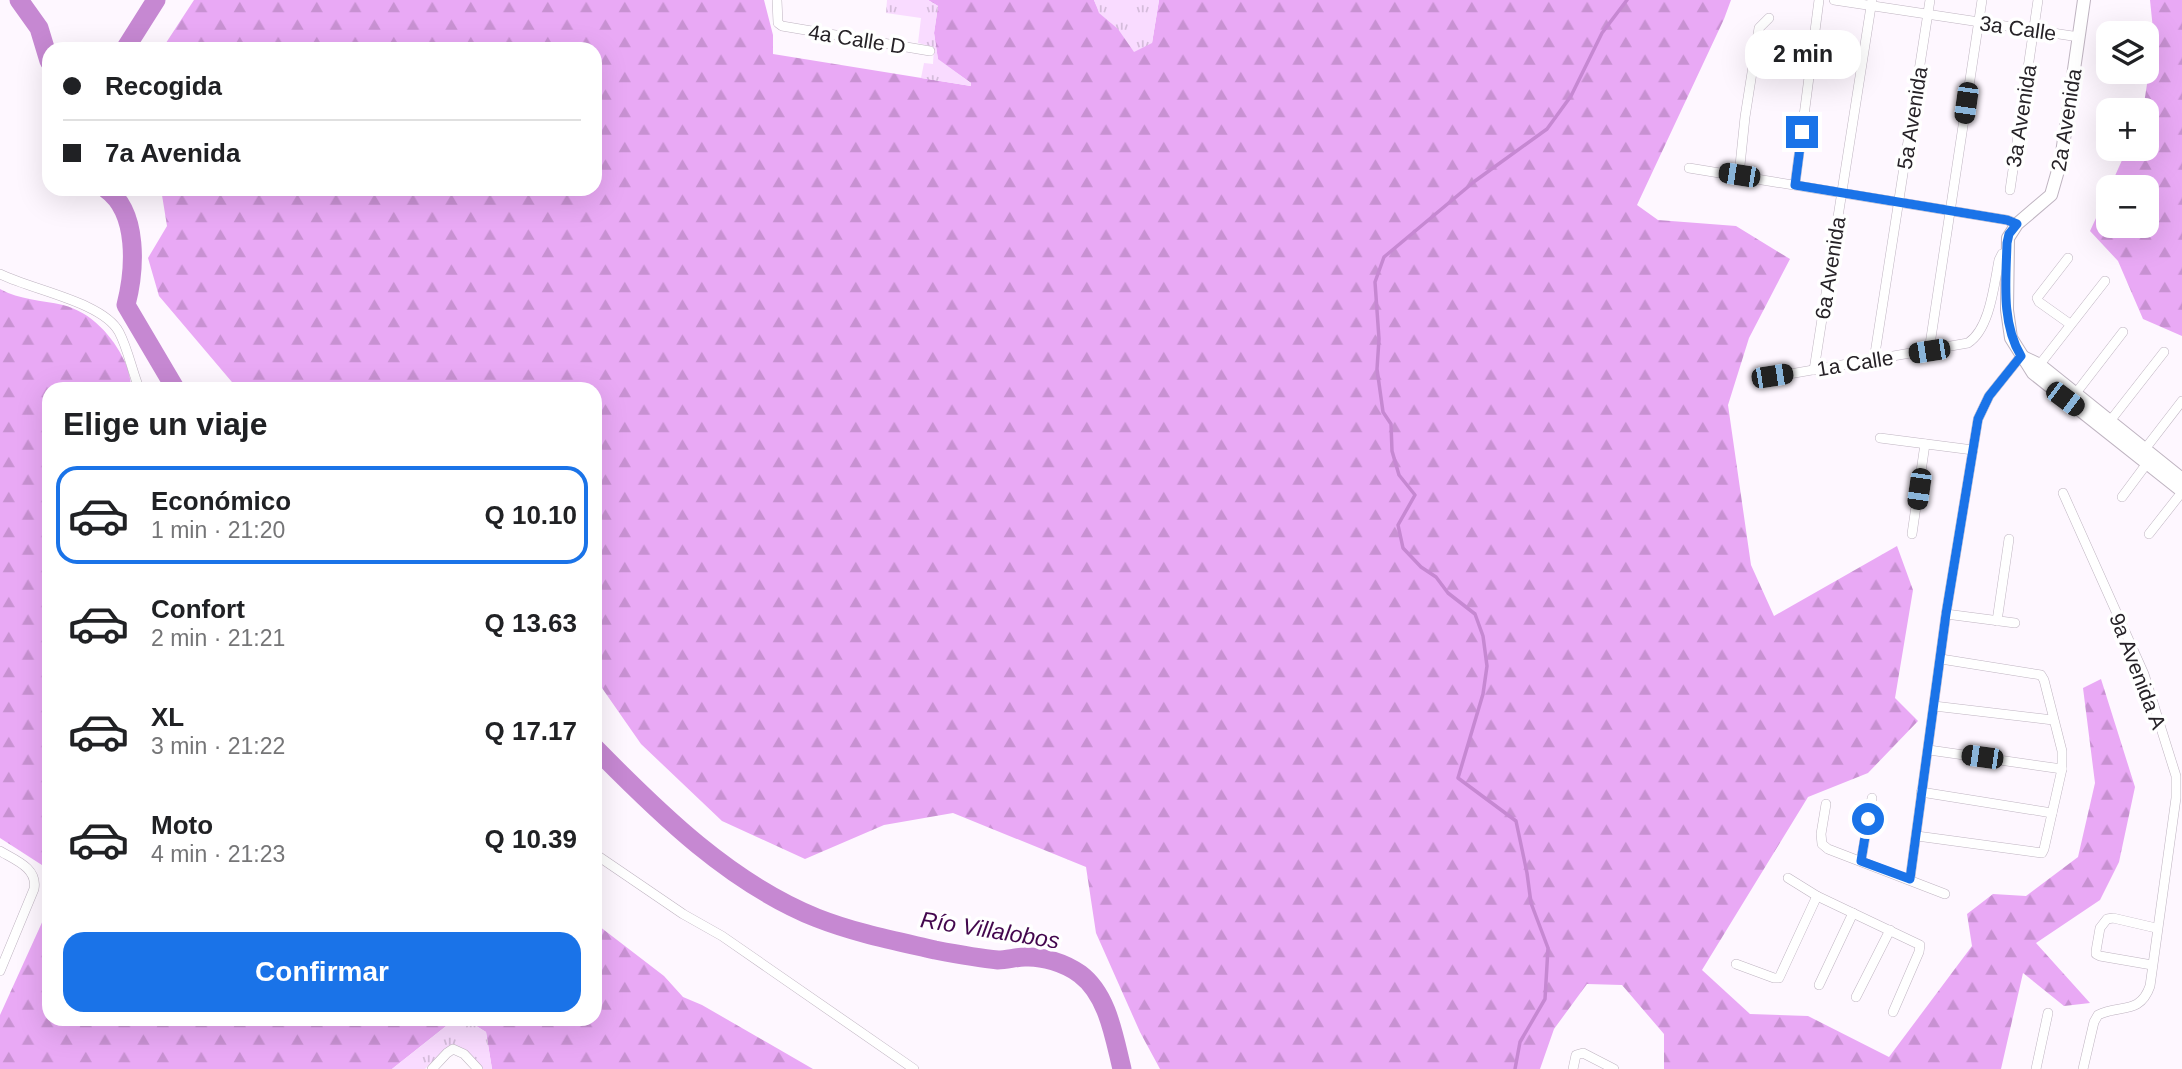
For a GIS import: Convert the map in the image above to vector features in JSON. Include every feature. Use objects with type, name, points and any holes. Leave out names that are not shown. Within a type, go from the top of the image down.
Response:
[{"type":"main road","name":"2a Avenida","points":[[2017,224],[2048,199],[2055,186],[2084,0]]},
{"type":"main road","points":[[2017,224],[2009,234],[2007,253],[2008,327],[2021,356],[2146,456],[2181,477]]},
{"type":"main road","points":[[2036,369],[2076,393],[2110,421],[2182,491]]},
{"type":"street","name":"4a Calle D","points":[[777,0],[778,23],[784,27],[930,51]]},
{"type":"street","points":[[1795,185],[1819,0]]},
{"type":"street","name":"3a Calle","points":[[1834,0],[1872,3],[1928,15],[2079,37]]},
{"type":"street","name":"5a Avenida","points":[[1874,360],[1930,0]]},
{"type":"street","points":[[1929,351],[1982,0]]},
{"type":"street","name":"3a Avenida","points":[[2010,190],[2038,0]]},
{"type":"street","name":"6a Avenida","points":[[1814,370],[1872,3]]},
{"type":"street","points":[[1739,175],[1759,28],[1769,18]]},
{"type":"street","points":[[1689,168],[1950,210],[2017,224]]},
{"type":"street","name":"1a Calle","points":[[1772,376],[1962,345],[1977,336],[1985,321],[1999,260],[2002,254],[2007,253]]},
{"type":"street","points":[[2068,258],[2037,298],[2070,324]]},
{"type":"street","points":[[0,274],[92,308],[114,324],[137,382]]},
{"type":"street","points":[[2036,369],[2105,281]]},
{"type":"street","points":[[2076,393],[2123,332]]},
{"type":"street","points":[[2110,421],[2164,352]]},
{"type":"street","points":[[1910,879],[1946,614],[1978,419],[1989,396],[2021,356]]},
{"type":"street","points":[[2122,497],[2182,401]]},
{"type":"street","points":[[1880,438],[1973,450]]},
{"type":"street","points":[[1912,534],[1925,444]]},
{"type":"street","points":[[2149,534],[2182,491]]},
{"type":"street","name":"9a Avenida A","points":[[2063,493],[2144,674],[2179,775],[2150,986],[2145,999],[2138,1004],[2098,1015],[2083,1069]]},
{"type":"street","points":[[1997,621],[2009,539]]},
{"type":"street","points":[[1946,614],[2015,623]]},
{"type":"street","points":[[1917,836],[2042,853],[2062,769],[2062,751],[2041,675],[1941,659]]},
{"type":"street","points":[[1934,706],[2053,720]]},
{"type":"street","points":[[1929,750],[2062,769]]},
{"type":"street","points":[[1921,792],[2052,813]]},
{"type":"street","points":[[1861,861],[1872,798]]},
{"type":"street","points":[[1826,804],[1821,834],[1822,844],[1828,849],[1945,894]]},
{"type":"street","points":[[0,851],[33,873],[35,881],[0,971]]},
{"type":"street","points":[[602,859],[683,914],[732,942],[914,1069]]},
{"type":"street","points":[[1788,878],[1817,895],[1918,943],[1920,948],[1893,1012]]},
{"type":"street","points":[[1736,964],[1779,978],[1817,895]]},
{"type":"street","points":[[1819,985],[1853,913]]},
{"type":"street","points":[[2152,965],[2100,956],[2096,951],[2100,928],[2107,919],[2156,928]]},
{"type":"street","points":[[1856,997],[1890,930]]},
{"type":"street","points":[[2036,1069],[2048,1013]]},
{"type":"street","points":[[432,1069],[453,1049],[464,1054],[478,1069]]},
{"type":"street","points":[[1574,1064],[1576,1055],[1583,1054],[1614,1069]]},
{"type":"green space","points":[[194,0],[764,0],[773,35],[773,54],[971,86],[971,83],[938,60],[934,33],[938,6],[928,0],[1094,0],[1110,22],[1152,43],[1159,0],[1731,0],[1637,205],[1658,220],[1736,226],[1790,259],[1749,338],[1728,405],[1751,565],[1774,616],[1897,546],[1913,590],[1895,698],[1918,721],[1868,773],[1808,797],[1702,970],[1750,1014],[1808,1016],[1889,1057],[1972,946],[1967,914],[1993,894],[2026,896],[2078,857],[2095,783],[2083,688],[2101,679],[2135,787],[2119,862],[2100,900],[2036,943],[2090,1003],[2064,1006],[2023,973],[2001,1069],[1664,1069],[1664,1034],[1622,985],[1587,984],[1554,1029],[1540,1069],[1160,1069],[1140,1032],[1096,933],[1086,867],[953,813],[884,825],[805,859],[722,821],[641,744],[602,688],[602,382],[232,382],[159,296],[148,258],[167,226],[162,196],[602,196],[602,42],[167,42]]},
{"type":"green space","points":[[887,0],[928,0],[938,6],[934,33],[938,59],[971,83],[971,86],[921,78],[924,63],[933,64],[934,47],[918,43],[921,18],[886,13]]},
{"type":"green space","points":[[1094,0],[1159,0],[1152,43],[1134,52],[1118,29],[1099,13]]},
{"type":"green space","points":[[2150,0],[2182,0],[2182,336],[2143,319],[2118,261],[2097,238],[2159,238],[2159,175],[2115,175],[2122,161],[2159,161],[2159,98],[2145,98],[2147,84],[2159,84],[2159,21],[2152,21]]},
{"type":"green space","points":[[2096,218],[2096,237],[2090,231]]},
{"type":"green space","points":[[0,289],[23,298],[73,308],[92,319],[120,352],[128,368],[131,382],[42,382],[42,865],[0,838]]},
{"type":"green space","points":[[42,922],[42,1026],[446,1026],[392,1069],[0,1069],[0,1015]]},
{"type":"green space","points":[[602,928],[664,976],[683,997],[702,1005],[813,1069],[492,1069],[486,1032],[476,1026],[602,1026]]},
{"type":"green space","points":[[446,1026],[476,1026],[486,1032],[492,1069],[483,1069],[456,1045],[446,1048],[425,1069],[392,1069]]},
{"type":"waterway","points":[[19,0],[39,28],[43,42]]},
{"type":"waterway","points":[[129,42],[156,0]]},
{"type":"waterway","points":[[1515,1069],[1520,1042],[1545,999],[1548,948],[1531,903],[1516,821],[1458,778],[1483,694],[1487,666],[1483,636],[1475,614],[1448,593],[1436,577],[1421,567],[1403,548],[1398,525],[1415,495],[1399,475],[1392,451],[1391,424],[1383,412],[1377,369],[1379,339],[1375,282],[1384,257],[1475,181],[1547,129],[1571,96],[1602,33],[1627,0]]},
{"type":"waterway","name":"Río Villalobos","points":[[114,196],[124,212],[132,242],[131,275],[126,305],[171,382]]},
{"type":"waterway","name":"Río Villalobos","points":[[602,755],[698,845],[755,886],[817,918],[935,950],[1001,960],[1025,957],[1046,959],[1074,970],[1090,983],[1103,1005],[1113,1030],[1122,1069]]},
{"type":"route","points":[[1802,132],[1795,185],[2007,220],[2017,224],[2009,234],[2007,243],[2007,310],[2010,333],[2021,356],[1989,396],[1978,419],[1946,614],[1910,879],[1861,861],[1868,819]]}]
